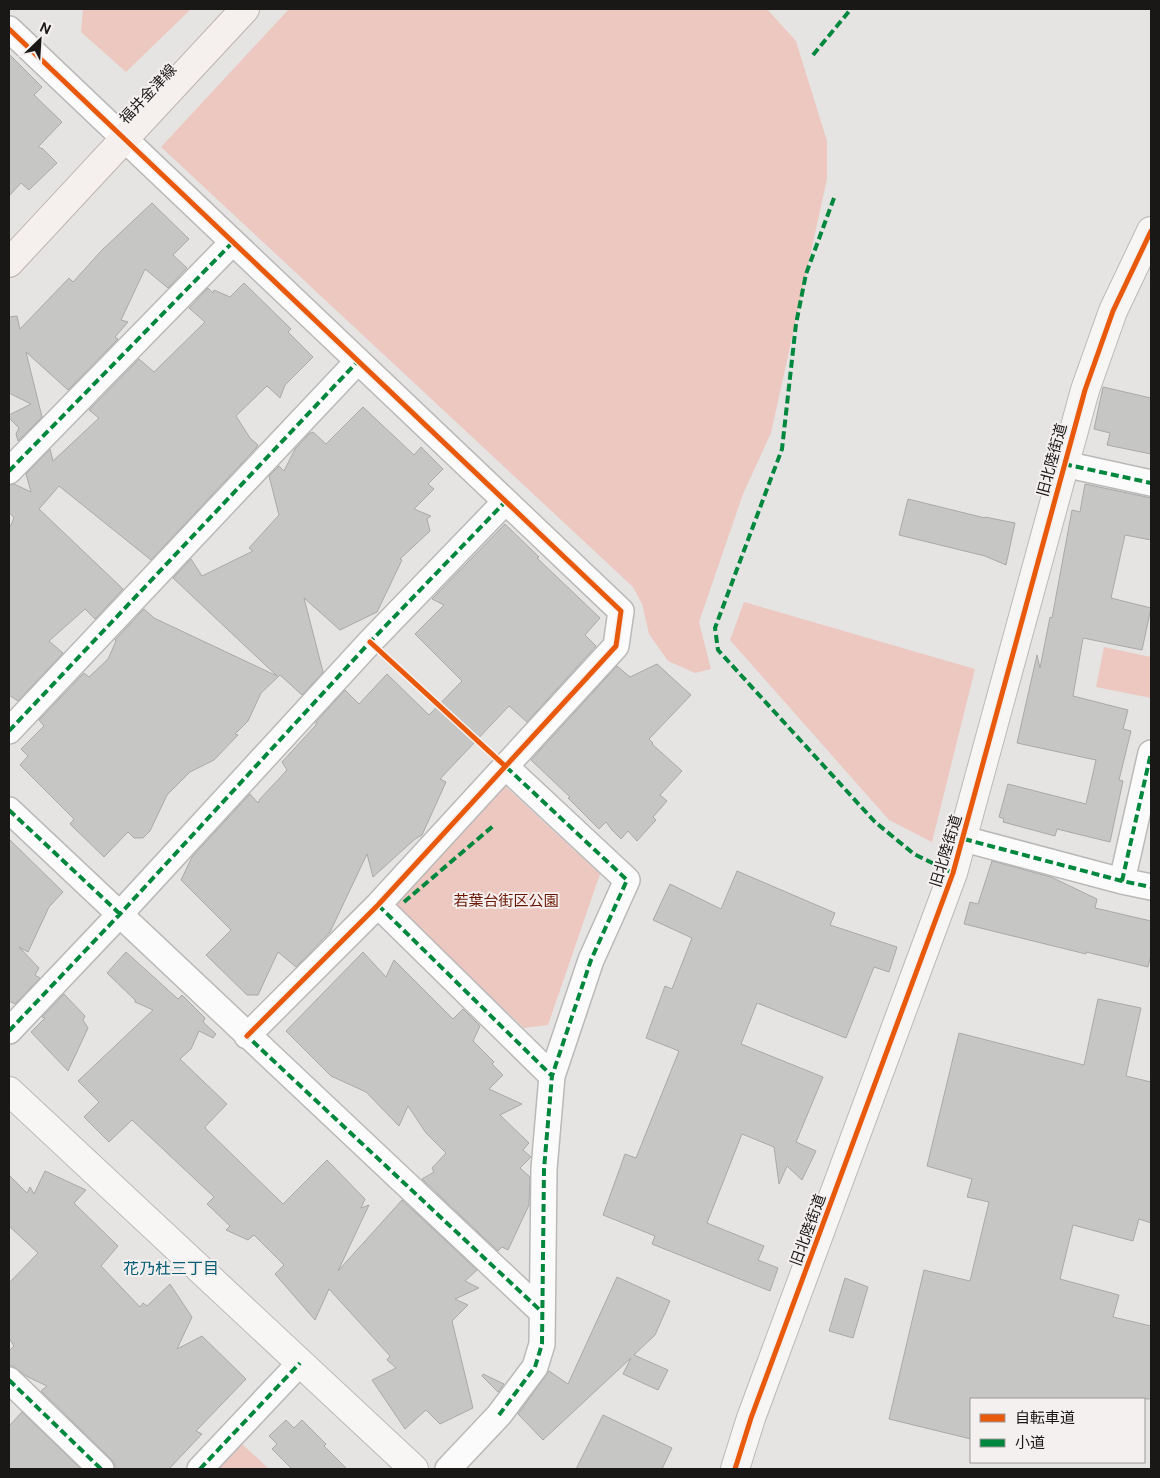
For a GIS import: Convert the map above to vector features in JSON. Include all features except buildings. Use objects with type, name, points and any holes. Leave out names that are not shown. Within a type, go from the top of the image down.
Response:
[{"type":"main road","name":"福井金津線","points":[[9,263],[245,9]]},
{"type":"street","points":[[9,28],[621,612],[616,646],[378,905],[247,1036]]},
{"type":"street","name":"旧北陸街道","points":[[734,1469],[954,873],[1085,390],[1113,311],[1151,230]]},
{"type":"street","points":[[9,471],[233,242]]},
{"type":"street","points":[[9,731],[358,361]]},
{"type":"street","points":[[1064,464],[1151,483]]},
{"type":"street","points":[[9,1031],[120,914],[370,642],[504,502]]},
{"type":"street","points":[[1122,881],[1151,753]]},
{"type":"street","points":[[448,1469],[499,1415],[535,1367],[542,1344],[544,1169],[552,1076],[591,960],[627,880],[505,766]]},
{"type":"street","points":[[9,810],[542,1312]]},
{"type":"street","points":[[964,839],[1151,887]]},
{"type":"street","points":[[378,905],[552,1076]]},
{"type":"street","points":[[9,1091],[414,1469]]},
{"type":"street","points":[[200,1469],[300,1363]]},
{"type":"street","points":[[9,1380],[101,1469]]},
{"type":"green space","points":[[83,9],[191,9],[126,72],[81,32]]},
{"type":"green space","points":[[289,9],[767,9],[796,41],[827,141],[827,179],[771,433],[743,494],[699,622],[711,669],[695,673],[668,661],[649,634],[642,604],[633,587],[161,147]]},
{"type":"green space","points":[[744,602],[975,669],[932,842],[889,820],[730,640]]},
{"type":"green space","points":[[1104,647],[1151,657],[1151,698],[1096,687]]},
{"type":"green space","name":"若葉台街区公園","points":[[504,785],[600,874],[548,1025],[524,1028],[393,905]]},
{"type":"green space","points":[[242,1444],[269,1469],[218,1469]]},
{"type":"marked path","points":[[813,55],[851,9]]},
{"type":"marked path","points":[[834,198],[806,274],[796,324],[782,449],[715,628],[718,650],[875,822],[914,854],[953,873]]},
{"type":"marked path","points":[[9,471],[233,242]]},
{"type":"marked path","points":[[9,731],[358,361]]},
{"type":"marked path","points":[[1064,464],[1151,483]]},
{"type":"marked path","points":[[9,1031],[120,914],[370,642],[505,502]]},
{"type":"marked path","points":[[1122,881],[1151,753]]},
{"type":"marked path","points":[[499,1415],[535,1367],[542,1344],[544,1169],[552,1076],[591,960],[627,880],[503,764]]},
{"type":"marked path","points":[[9,810],[120,914]]},
{"type":"marked path","points":[[404,902],[493,826]]},
{"type":"marked path","points":[[964,839],[1151,887]]},
{"type":"marked path","points":[[378,905],[552,1076]]},
{"type":"marked path","points":[[250,1033],[247,1036],[542,1312]]},
{"type":"marked path","points":[[200,1469],[300,1363]]},
{"type":"marked path","points":[[9,1380],[101,1469]]},
{"type":"cycle path","points":[[9,29],[621,611],[616,646],[378,905],[247,1036]]},
{"type":"cycle path","points":[[735,1469],[751,1418],[953,873],[1085,390],[1113,311],[1151,231]]},
{"type":"cycle path","points":[[370,642],[505,766]]},
{"type":"district","name":"花乃杜三丁目","points":[[171,1268]]}]
